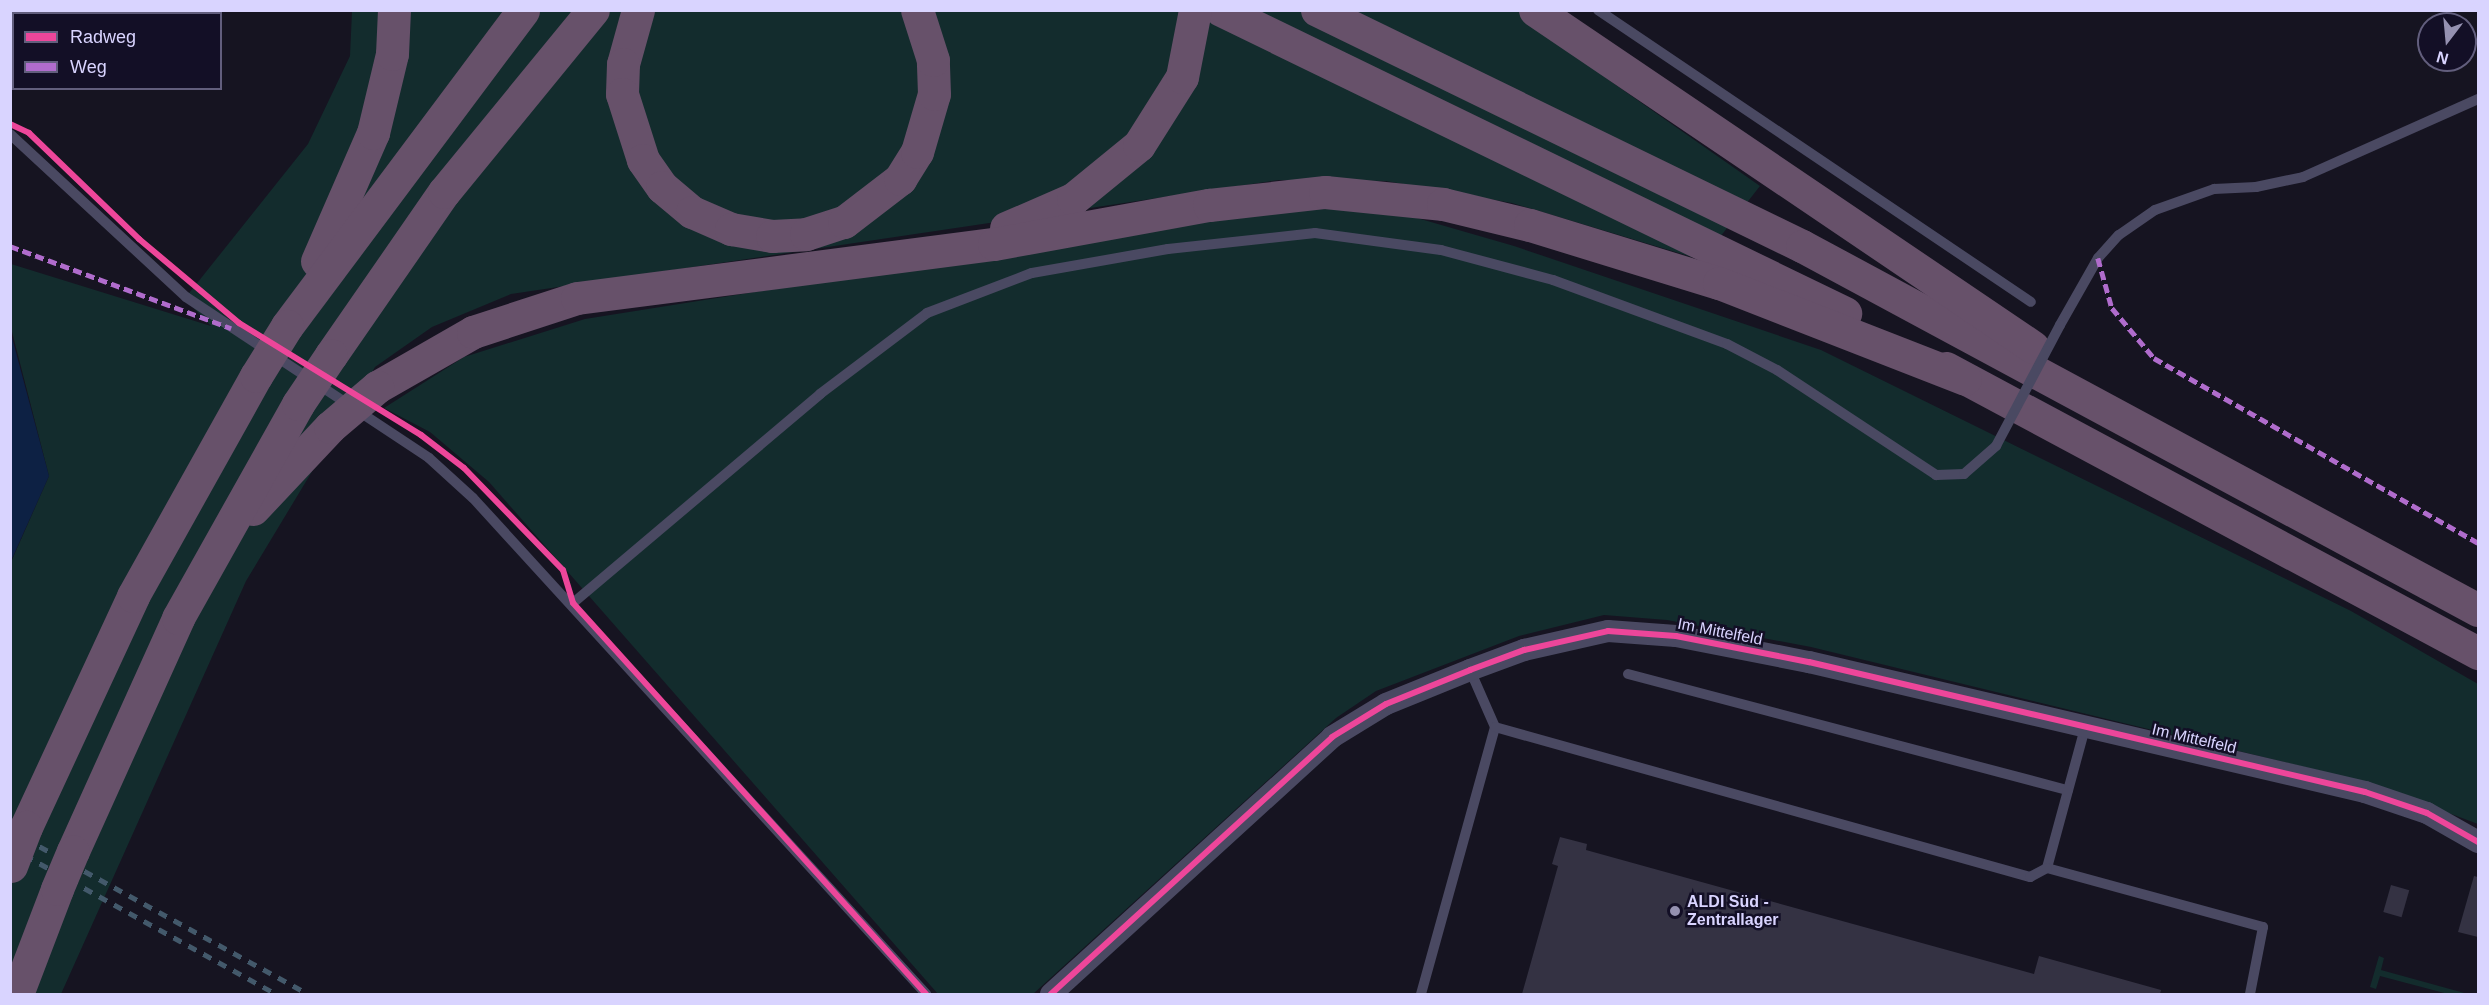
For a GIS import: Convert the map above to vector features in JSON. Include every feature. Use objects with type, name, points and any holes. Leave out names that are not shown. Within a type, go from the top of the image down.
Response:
[{"type":"highway","points":[[287,326],[373,133],[392,54],[394,10]]},
{"type":"highway","points":[[11,866],[26,827],[133,596],[256,376],[287,326],[523,10]]},
{"type":"highway","points":[[17,994],[57,889],[134,707],[213,553],[298,405],[444,192],[593,10]]},
{"type":"highway","points":[[638,10],[623,64],[622,94],[643,160],[662,187],[693,212],[731,229],[772,236],[806,234],[844,222],[900,179],[917,152],[934,94],[933,60],[917,10]]},
{"type":"highway","points":[[934,252],[1048,211],[1097,183],[1138,145],[1182,78],[1195,10]]},
{"type":"highway","points":[[1211,10],[1253,26]]},
{"type":"highway","points":[[1221,10],[1784,279],[1965,379],[2478,653]]},
{"type":"highway","points":[[1317,10],[1802,246],[2171,441],[2478,610]]},
{"type":"highway","points":[[1535,10],[2171,441]]},
{"type":"highway","points":[[213,553],[330,427],[377,387],[473,332],[577,298],[934,252],[1275,195],[1373,193],[1530,225],[1656,263],[1965,379]]},
{"type":"street","name":"Im Mittelfeld","points":[[1051,994],[1332,737],[1386,704],[1470,670],[1524,650],[1608,631],[1676,636],[2388,798],[2478,842]]},
{"type":"street","name":"Im Mittelfeld","points":[[1074,994],[1084,966]]},
{"type":"lane","points":[[1598,10],[2031,302]]},
{"type":"lane","points":[[573,603],[820,394],[927,313],[1032,273],[1168,249],[1315,233],[1441,250],[1553,280],[1727,344],[1777,370],[1936,475],[1964,474],[1996,446],[2098,258],[2119,235],[2155,210],[2214,189],[2256,188],[2303,177],[2478,99]]},
{"type":"lane","points":[[10,134],[186,297],[429,458],[573,603],[926,994]]},
{"type":"lane","points":[[1421,994],[1495,728],[1470,670]]},
{"type":"lane","points":[[1628,674],[2068,790]]},
{"type":"lane","points":[[1495,728],[2030,877],[2047,868],[2263,927],[2250,994]]},
{"type":"lane","points":[[2047,868],[2085,728]]},
{"type":"green space","points":[[1521,10],[1606,78],[1760,186],[1702,260],[1512,203],[1386,181],[1279,180],[511,294],[432,327],[375,367],[246,581],[61,994],[11,994],[11,562],[49,476],[11,328],[11,264],[211,326],[173,287],[186,297],[308,144],[350,56],[352,11]]},
{"type":"green space","points":[[1372,205],[1514,246],[1821,350],[2351,611],[2478,684],[2478,824],[2366,782],[1811,647],[1667,620],[1604,615],[1519,636],[1376,691],[1336,718],[1033,994],[938,994],[489,482],[430,432],[384,408],[464,357],[585,319],[1290,207]]},
{"type":"green space","points":[[2379,956],[2384,958],[2381,970],[2468,994],[2448,994],[2380,976],[2376,989],[2370,987]]},
{"type":"water","points":[[10,330],[49,476],[11,561],[10,561]]},
{"type":"building","name":"ALDI Süd - Zentrallager","points":[[1560,837],[1587,844],[1586,850],[2034,974],[2039,956],[2161,990],[2160,994],[1522,994],[1558,866],[1552,864]]},
{"type":"building","points":[[2474,876],[2478,877],[2478,937],[2458,932]]},
{"type":"building","points":[[2391,885],[2409,890],[2402,917],[2383,912]]},
{"type":"railway","points":[[10,830],[308,994]]},
{"type":"railway","points":[[10,847],[276,994]]},
{"type":"marked path","points":[[10,246],[231,328]]},
{"type":"marked path","points":[[2098,258],[2112,308],[2154,358],[2478,543]]},
{"type":"cycle path","points":[[10,124],[29,133],[139,239],[239,323],[421,435],[464,468],[563,570],[573,603],[926,994]]},
{"type":"cycle path","points":[[1051,994],[1332,737],[1386,704],[1470,670],[1524,650],[1608,631],[1676,636],[1809,662],[2365,792],[2427,813],[2478,842]]},
{"type":"place","name":"ALDI Süd - Zentrallager","points":[[1675,911]]}]
